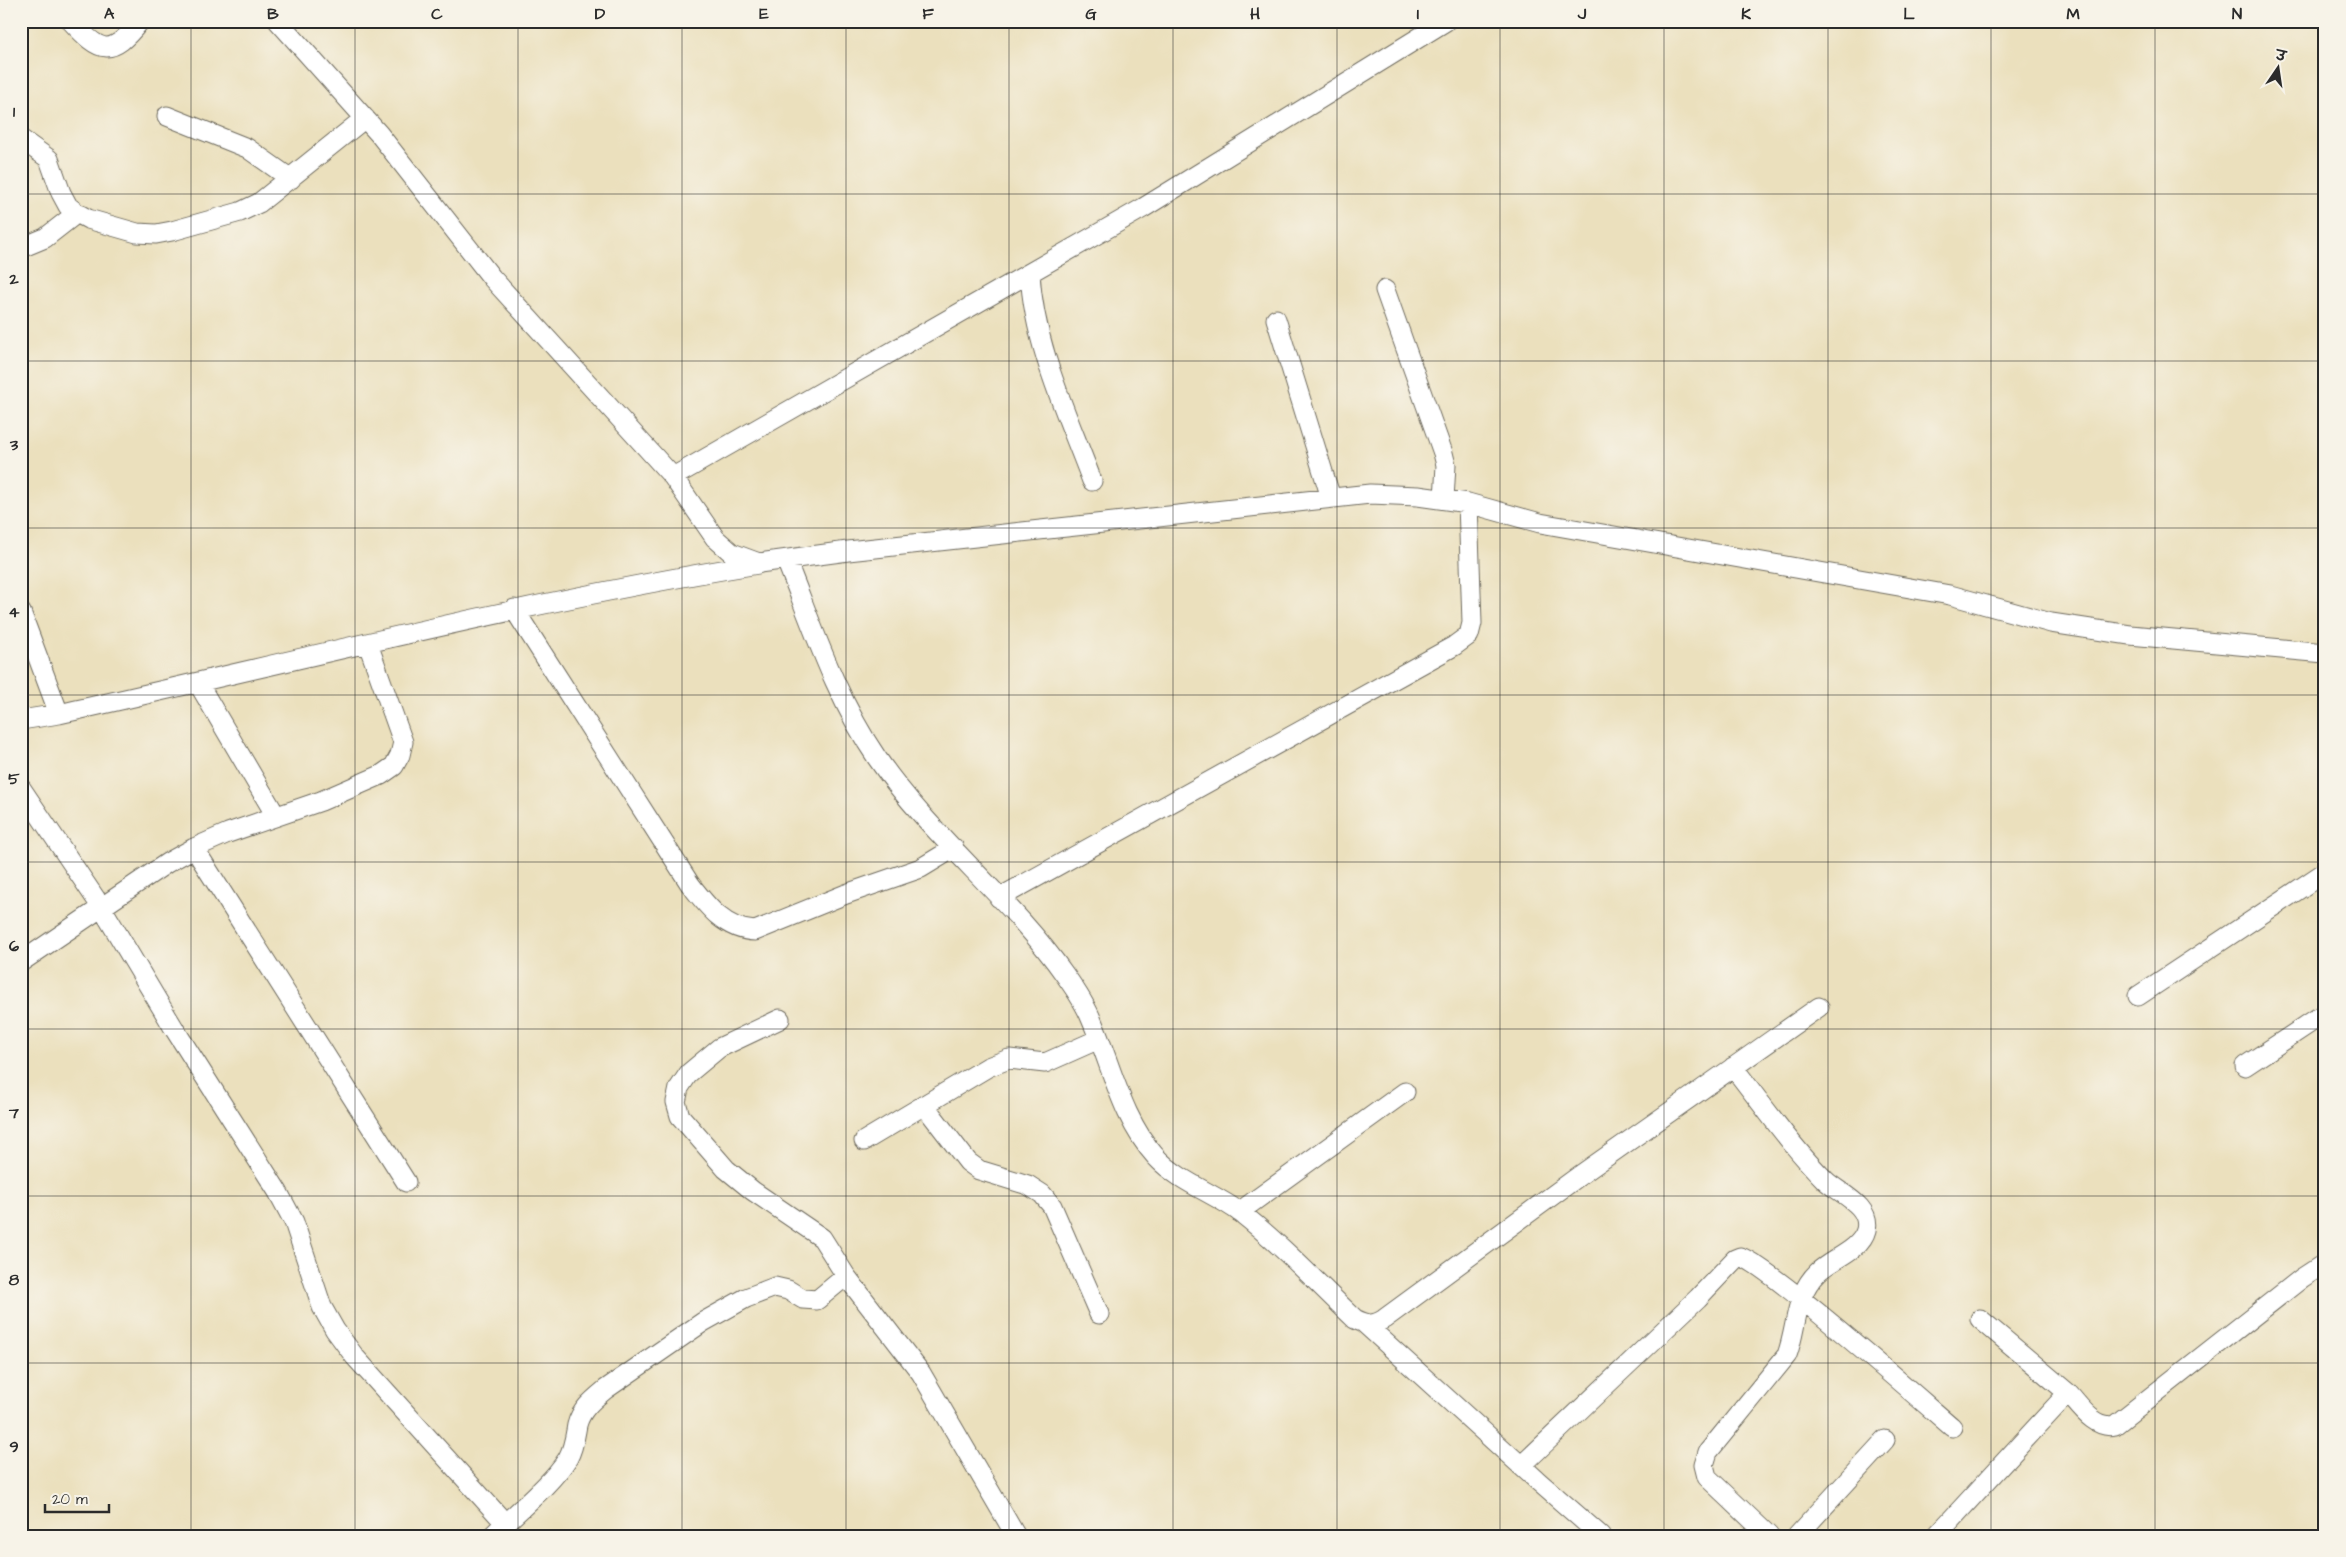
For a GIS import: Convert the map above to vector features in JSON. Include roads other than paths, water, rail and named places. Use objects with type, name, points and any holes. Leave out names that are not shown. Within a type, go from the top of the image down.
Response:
[{"type":"street","points":[[71,21],[89,40],[100,47],[109,47],[119,43],[129,35],[140,21]]},
{"type":"street","points":[[278,21],[365,118],[492,278],[673,477],[715,538],[732,553],[759,564]]},
{"type":"street","points":[[673,477],[1143,208],[1446,21]]},
{"type":"street","points":[[167,116],[246,148],[291,179]]},
{"type":"street","points":[[21,139],[49,159],[60,192],[68,206],[77,213],[88,219],[137,233],[156,234],[240,212],[259,203],[365,118]]},
{"type":"street","points":[[21,248],[45,238],[77,213]]},
{"type":"street","points":[[1030,273],[1031,301],[1038,333],[1092,481]]},
{"type":"street","points":[[1385,290],[1444,453],[1446,465],[1444,499]]},
{"type":"street","points":[[1276,320],[1331,498]]},
{"type":"street","points":[[21,720],[59,714],[514,609],[654,580],[786,560],[1370,494],[1418,496],[1468,503],[1540,523],[1950,595],[2050,623],[2130,635],[2325,653]]},
{"type":"street","points":[[999,898],[1454,646],[1469,635],[1472,623],[1468,503]]},
{"type":"street","points":[[786,560],[828,664],[852,716],[877,757],[901,790],[999,898],[1064,974],[1092,1019],[1126,1112],[1157,1158],[1177,1175],[1239,1212],[1263,1230],[1355,1319],[1365,1324],[1601,1536]]},
{"type":"street","points":[[514,609],[690,884],[708,908],[727,923],[744,930],[755,931],[846,894],[921,868],[954,848]]},
{"type":"street","points":[[21,612],[59,714]]},
{"type":"street","points":[[21,962],[167,863],[194,848],[228,833],[353,788],[381,775],[394,766],[400,755],[403,742],[401,730],[368,644]]},
{"type":"street","points":[[198,683],[276,816]]},
{"type":"street","points":[[21,788],[102,908],[175,1030],[278,1192],[294,1222],[322,1308],[335,1330],[355,1357],[499,1529],[559,1470],[569,1456],[575,1442],[582,1413],[606,1389],[729,1305],[775,1286],[788,1290],[804,1299],[817,1300],[846,1276]]},
{"type":"street","points":[[194,848],[406,1182]]},
{"type":"street","points":[[2138,996],[2325,872]]},
{"type":"street","points":[[1365,1324],[1375,1325],[1384,1319],[1819,1007]]},
{"type":"street","points":[[2245,1066],[2325,1013]]},
{"type":"street","points":[[780,1019],[719,1048],[689,1073],[679,1088],[676,1102],[680,1116],[726,1169],[753,1191],[822,1238],[846,1276],[921,1373],[1016,1536]]},
{"type":"street","points":[[864,1141],[1001,1061],[1009,1059],[1046,1063],[1099,1039]]},
{"type":"street","points":[[1734,1067],[1802,1155],[1826,1181],[1858,1205],[1865,1217],[1866,1230],[1860,1241],[1820,1270],[1806,1284],[1800,1298],[1793,1339],[1787,1356],[1708,1452],[1704,1465],[1707,1476],[1770,1536]]},
{"type":"street","points":[[1239,1212],[1406,1092]]},
{"type":"street","points":[[924,1105],[968,1162],[987,1173],[1028,1185],[1042,1194],[1052,1206],[1099,1314]]},
{"type":"street","points":[[1521,1466],[1698,1298],[1735,1259],[1740,1257],[1750,1260],[1800,1298],[1952,1427]]},
{"type":"street","points":[[1980,1319],[2068,1393],[2098,1424],[2109,1426],[2115,1425],[2302,1278],[2325,1263]]},
{"type":"street","points":[[1936,1536],[2068,1393]]},
{"type":"street","points":[[1797,1536],[1885,1440]]}]
